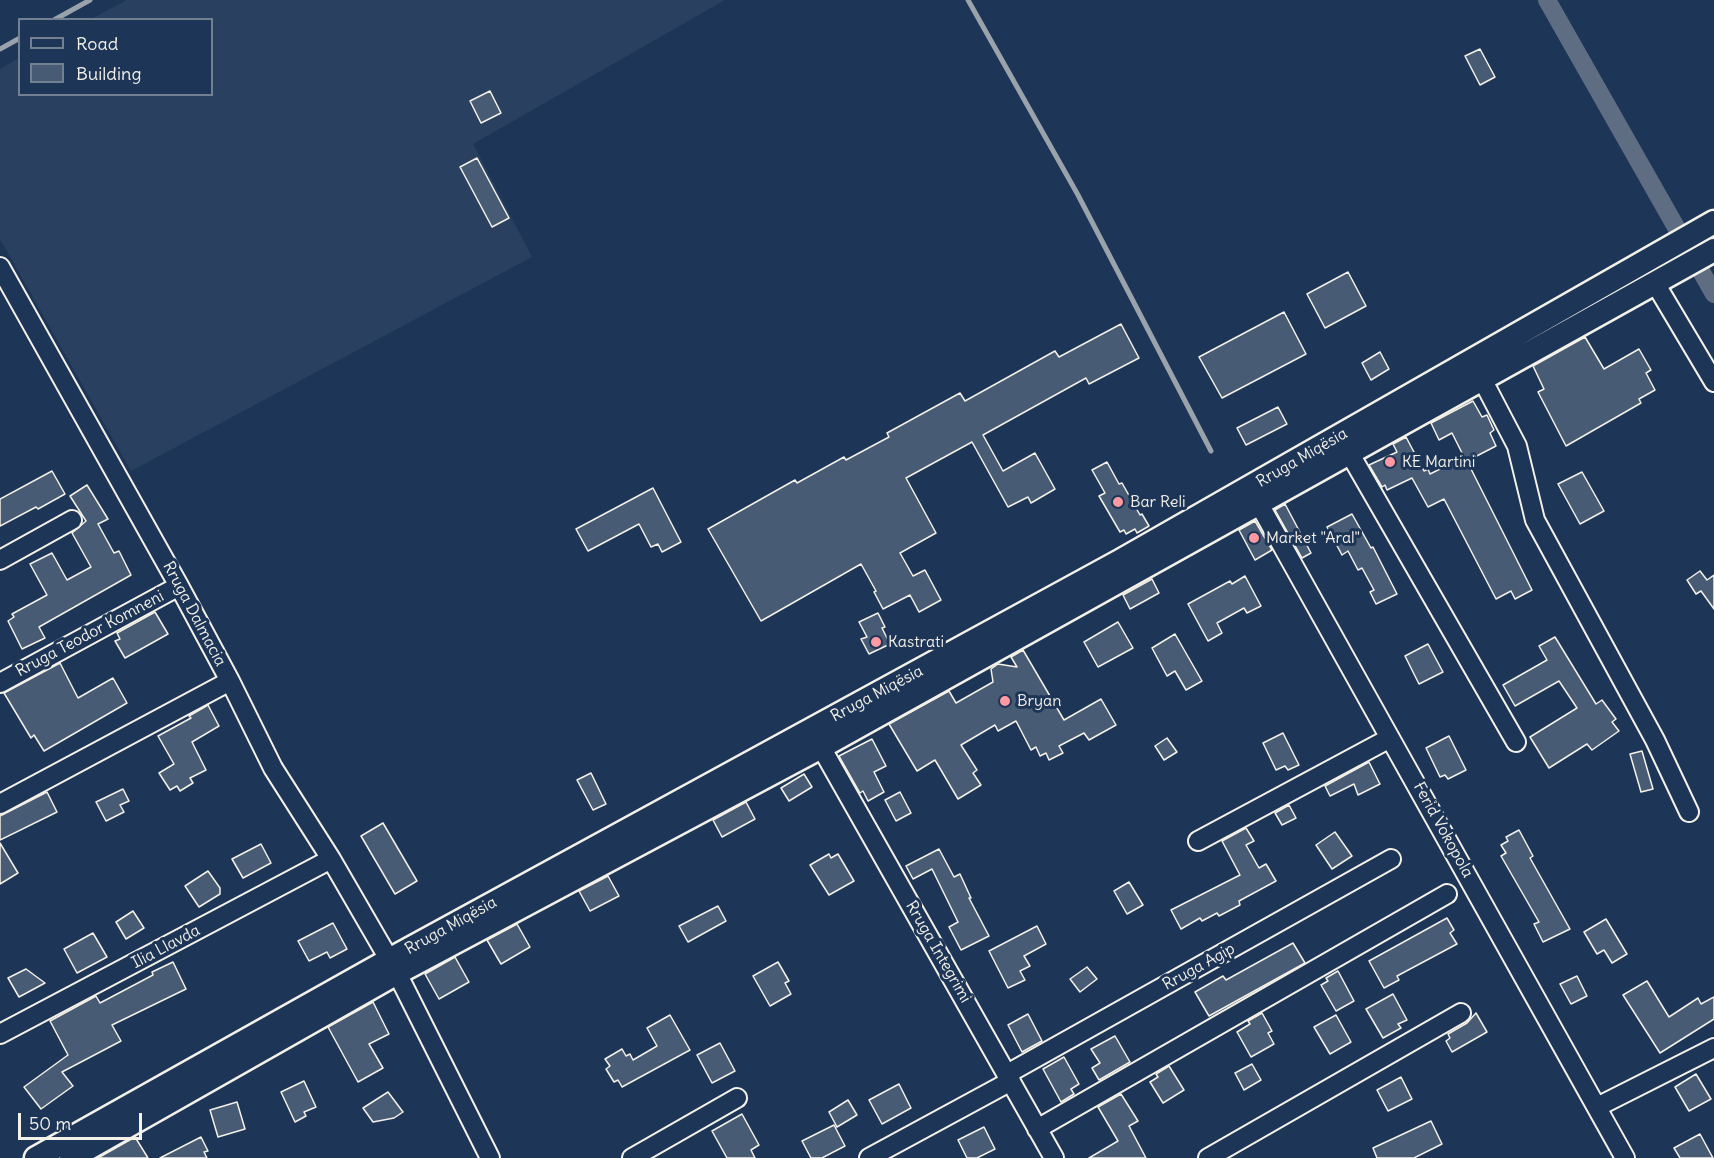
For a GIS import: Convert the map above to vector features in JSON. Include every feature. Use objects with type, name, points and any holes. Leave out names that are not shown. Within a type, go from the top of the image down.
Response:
[{"type":"main road","name":"Rruga Miqësia","points":[[71,1158],[393,967],[1120,561],[1706,226]]},
{"type":"main road","name":"Rruga Miqësia","points":[[36,1158],[393,967],[821,747],[1713,250]]},
{"type":"street","name":"Rruga Dalmacia","points":[[0,267],[179,586],[273,768],[331,860],[393,967],[490,1158]]},
{"type":"street","points":[[1661,279],[1714,382]]},
{"type":"street","points":[[1482,379],[1517,446],[1535,520],[1655,740],[1689,812]]},
{"type":"street","points":[[1350,454],[1516,742]]},
{"type":"street","name":"Ferid Vokopola","points":[[1258,504],[1625,1158]]},
{"type":"street","points":[[0,560],[72,520]]},
{"type":"street","name":"Rruga Teodor Komneni","points":[[0,682],[179,586]]},
{"type":"street","points":[[0,804],[230,681]]},
{"type":"street","points":[[1198,841],[1390,738]]},
{"type":"street","name":"Rruga Integrimi","points":[[821,747],[1054,1158]]},
{"type":"street","name":"Rruga Agip","points":[[869,1158],[1391,859]]},
{"type":"street","name":"Ilia Llavda","points":[[0,1034],[331,860]]},
{"type":"street","points":[[1038,1129],[1447,894]]},
{"type":"street","points":[[1208,1158],[1461,1013]]},
{"type":"street","points":[[1597,1107],[1714,1048]]},
{"type":"street","points":[[632,1158],[737,1098]]},
{"type":"shaded area","points":[[127,0],[725,0],[473,144],[532,257],[131,471],[0,239],[0,69],[18,59],[18,96],[213,96],[213,18],[93,18]]},
{"type":"building","points":[[1480,49],[1495,77],[1480,85],[1465,56]]},
{"type":"building","points":[[490,91],[501,113],[481,123],[470,101]]},
{"type":"building","points":[[477,158],[509,218],[492,227],[460,167]]},
{"type":"building","points":[[1348,272],[1366,306],[1325,328],[1307,294]]},
{"type":"building","points":[[1284,312],[1306,354],[1222,398],[1199,357]]},
{"type":"building","points":[[1121,324],[1139,358],[1089,384],[1086,378],[983,435],[1003,471],[1035,453],[1055,489],[1031,503],[1028,497],[1008,507],[972,442],[906,478],[936,533],[900,553],[913,576],[925,570],[941,600],[919,612],[910,595],[883,609],[861,564],[761,621],[708,529],[795,480],[797,483],[844,457],[846,460],[889,437],[887,433],[960,393],[965,401],[1055,351],[1059,357]]},
{"type":"building","points":[[1585,337],[1604,369],[1639,349],[1651,370],[1646,373],[1655,390],[1639,399],[1641,403],[1566,446],[1538,392],[1544,389],[1533,366]]},
{"type":"building","points":[[1380,352],[1389,369],[1371,380],[1362,363]]},
{"type":"building","points":[[1473,401],[1482,417],[1487,415],[1494,430],[1490,433],[1496,446],[1467,461],[1532,590],[1515,599],[1511,591],[1496,599],[1444,499],[1428,507],[1412,478],[1387,490],[1385,485],[1382,487],[1369,465],[1397,452],[1393,444],[1406,437],[1424,471],[1428,469],[1430,474],[1464,457],[1452,433],[1439,440],[1431,423]]},
{"type":"building","points":[[1278,407],[1287,424],[1246,445],[1237,428]]},
{"type":"building","points":[[1107,462],[1119,484],[1122,483],[1149,526],[1137,533],[1135,529],[1126,534],[1124,530],[1120,532],[1099,496],[1105,493],[1092,470]]},
{"type":"building","points":[[52,471],[65,494],[0,526],[0,499]]},
{"type":"building","points":[[1582,472],[1604,511],[1580,524],[1558,484]]},
{"type":"building","points":[[87,485],[108,519],[98,524],[114,553],[119,551],[131,575],[39,627],[45,638],[22,649],[8,621],[14,617],[12,614],[47,595],[30,564],[52,553],[67,580],[91,567],[72,533],[86,521],[70,496]]},
{"type":"building","points":[[653,488],[681,542],[662,552],[658,544],[651,547],[639,524],[588,551],[576,529]]},
{"type":"building","points":[[1285,504],[1311,553],[1302,558],[1275,510]]},
{"type":"building","points":[[1352,514],[1371,548],[1373,547],[1397,594],[1376,604],[1370,592],[1374,590],[1362,568],[1358,570],[1348,551],[1342,555],[1327,527]]},
{"type":"building","name":"Market \"Aral\"","points":[[1255,521],[1272,550],[1255,560],[1239,530]]},
{"type":"building","points":[[1700,571],[1707,580],[1714,575],[1714,609],[1701,591],[1696,594],[1687,580]]},
{"type":"building","points":[[1245,576],[1261,606],[1247,613],[1244,608],[1217,623],[1222,633],[1208,641],[1188,604],[1230,581],[1232,584]]},
{"type":"building","points":[[1152,579],[1159,593],[1130,609],[1123,595]]},
{"type":"building","points":[[155,612],[168,634],[125,658],[115,641],[120,639],[117,633]]},
{"type":"building","points":[[878,613],[890,644],[869,654],[861,639],[867,637],[859,622]]},
{"type":"building","points":[[1118,622],[1133,648],[1098,667],[1084,642]]},
{"type":"building","points":[[1175,634],[1202,681],[1186,690],[1175,671],[1167,676],[1152,648]]},
{"type":"building","points":[[1555,637],[1596,704],[1602,700],[1616,719],[1612,722],[1619,731],[1592,750],[1587,744],[1549,768],[1530,737],[1577,708],[1559,681],[1515,706],[1503,685],[1547,660],[1539,646]]},
{"type":"building","points":[[1428,644],[1443,672],[1419,684],[1405,656]]},
{"type":"building","points":[[1023,650],[1064,720],[1101,699],[1116,725],[1089,740],[1084,733],[1059,746],[1063,753],[1049,760],[1046,753],[1040,756],[1036,747],[1031,750],[1016,721],[998,731],[995,725],[961,745],[977,770],[973,773],[981,785],[958,799],[935,760],[917,771],[889,724],[949,691],[956,703],[993,682],[991,669],[998,664],[1017,667],[1011,657]]},
{"type":"building","points":[[60,663],[78,698],[113,678],[127,703],[44,751],[34,735],[31,738],[4,693]]},
{"type":"building","points":[[208,705],[219,726],[192,742],[206,770],[190,778],[193,783],[180,791],[177,786],[170,790],[159,773],[174,764],[158,736],[191,718],[189,716]]},
{"type":"building","points":[[1283,733],[1299,765],[1288,770],[1285,766],[1276,770],[1263,743]]},
{"type":"building","points":[[1449,736],[1466,770],[1448,779],[1445,775],[1440,777],[1426,748]]},
{"type":"building","points":[[1167,738],[1177,752],[1164,760],[1155,746]]},
{"type":"building","points":[[872,739],[886,766],[874,772],[884,792],[868,801],[863,791],[860,793],[839,756]]},
{"type":"building","points":[[1642,751],[1653,789],[1641,792],[1630,754]]},
{"type":"building","points":[[1369,762],[1380,784],[1358,795],[1354,784],[1330,796],[1325,786]]},
{"type":"building","points":[[591,773],[606,804],[593,810],[577,780]]},
{"type":"building","points":[[804,774],[812,787],[789,801],[781,788]]},
{"type":"building","points":[[123,789],[129,801],[120,805],[124,812],[106,821],[96,802]]},
{"type":"building","points":[[47,792],[57,812],[0,840],[0,816]]},
{"type":"building","points":[[900,792],[911,813],[896,821],[885,800]]},
{"type":"building","points":[[746,802],[755,819],[722,837],[713,820]]},
{"type":"building","points":[[1289,805],[1296,818],[1282,825],[1275,813]]},
{"type":"building","points":[[383,823],[417,881],[395,894],[361,836]]},
{"type":"building","points":[[1246,828],[1254,841],[1246,845],[1259,868],[1266,864],[1276,881],[1239,901],[1240,905],[1219,916],[1217,913],[1202,921],[1200,918],[1181,929],[1171,910],[1240,875],[1222,841]]},
{"type":"building","points":[[1519,830],[1533,856],[1530,858],[1570,929],[1543,942],[1534,924],[1539,922],[1501,856],[1506,853],[1501,845],[1508,841],[1506,837]]},
{"type":"building","points":[[1335,832],[1352,856],[1332,869],[1316,845]]},
{"type":"building","points":[[0,843],[18,873],[0,884]]},
{"type":"building","points":[[261,844],[271,863],[243,878],[232,859]]},
{"type":"building","points":[[939,849],[954,877],[960,874],[971,898],[969,898],[989,936],[961,950],[949,927],[958,922],[932,869],[913,879],[906,866]]},
{"type":"building","points":[[829,854],[831,858],[838,854],[854,881],[829,895],[810,865]]},
{"type":"building","points":[[208,871],[220,888],[220,894],[199,907],[185,886]]},
{"type":"building","points":[[608,876],[619,896],[590,911],[579,891]]},
{"type":"building","points":[[1129,882],[1143,905],[1127,914],[1114,891]]},
{"type":"building","points":[[718,906],[726,921],[688,942],[679,926]]},
{"type":"building","points":[[133,911],[144,928],[126,939],[116,922]]},
{"type":"building","points":[[1447,918],[1454,930],[1450,933],[1457,944],[1397,976],[1399,980],[1384,988],[1369,961]]},
{"type":"building","points":[[1606,919],[1627,954],[1612,963],[1604,950],[1597,954],[1584,932]]},
{"type":"building","points":[[333,923],[347,949],[330,958],[327,952],[309,961],[298,941]]},
{"type":"building","points":[[517,924],[530,947],[501,964],[487,940]]},
{"type":"building","points":[[1037,926],[1046,944],[1024,956],[1030,966],[1020,971],[1025,980],[1008,988],[989,951]]},
{"type":"building","points":[[93,933],[107,957],[77,973],[64,949]]},
{"type":"building","points":[[1293,943],[1305,963],[1209,1016],[1195,992],[1223,976],[1226,980]]},
{"type":"building","points":[[455,957],[469,982],[439,999],[425,974]]},
{"type":"building","points":[[173,962],[186,989],[112,1025],[121,1041],[62,1072],[73,1086],[41,1109],[24,1087],[68,1055],[50,1021],[96,996],[100,1003]]},
{"type":"building","points":[[778,962],[789,981],[785,983],[791,994],[770,1006],[753,976]]},
{"type":"building","points":[[1087,967],[1097,979],[1080,992],[1070,979]]},
{"type":"building","points":[[26,969],[45,983],[19,997],[8,978]]},
{"type":"building","points":[[1338,971],[1354,1001],[1336,1011],[1321,985],[1328,981],[1326,978]]},
{"type":"building","points":[[1577,976],[1587,996],[1571,1004],[1560,984]]},
{"type":"building","points":[[1647,981],[1669,1017],[1698,998],[1701,1004],[1714,997],[1714,1019],[1660,1053],[1623,995]]},
{"type":"building","points":[[1393,994],[1407,1020],[1398,1024],[1401,1028],[1383,1038],[1366,1009]]},
{"type":"building","points":[[373,1002],[389,1034],[369,1044],[383,1068],[358,1082],[328,1027]]},
{"type":"building","points":[[1262,1013],[1272,1031],[1268,1033],[1274,1044],[1251,1057],[1237,1032],[1250,1024],[1248,1021]]},
{"type":"building","points":[[1476,1013],[1487,1032],[1452,1052],[1446,1041],[1450,1038],[1448,1034],[1467,1023]]},
{"type":"building","points":[[1028,1014],[1042,1041],[1022,1052],[1008,1025]]},
{"type":"building","points":[[670,1015],[690,1050],[622,1087],[618,1080],[614,1082],[606,1069],[610,1066],[605,1059],[622,1049],[626,1056],[630,1054],[633,1060],[657,1046],[647,1028]]},
{"type":"building","points":[[1336,1015],[1351,1042],[1330,1054],[1314,1027]]},
{"type":"building","points":[[1115,1036],[1130,1062],[1099,1080],[1092,1068],[1100,1063],[1091,1049]]},
{"type":"building","points":[[720,1043],[735,1071],[712,1083],[697,1055]]},
{"type":"building","points":[[1064,1057],[1079,1084],[1071,1089],[1074,1094],[1061,1102],[1043,1069]]},
{"type":"building","points":[[1252,1064],[1261,1080],[1244,1090],[1235,1073]]},
{"type":"building","points":[[1169,1066],[1184,1090],[1163,1103],[1150,1082],[1158,1077],[1156,1074]]},
{"type":"building","points":[[1696,1074],[1711,1099],[1689,1111],[1675,1087]]},
{"type":"building","points":[[1401,1077],[1412,1099],[1388,1111],[1377,1090]]},
{"type":"building","points":[[304,1081],[316,1107],[304,1112],[306,1116],[295,1122],[281,1092]]},
{"type":"building","points":[[899,1084],[911,1108],[882,1124],[869,1100]]},
{"type":"building","points":[[388,1092],[403,1112],[394,1118],[373,1122],[363,1108]]},
{"type":"building","points":[[1121,1094],[1138,1121],[1129,1126],[1146,1158],[1089,1158],[1118,1141],[1098,1107]]},
{"type":"building","points":[[848,1100],[857,1115],[837,1127],[829,1112]]},
{"type":"building","points":[[237,1102],[245,1129],[218,1137],[210,1110]]},
{"type":"building","points":[[742,1114],[759,1145],[751,1150],[755,1158],[727,1158],[712,1131]]},
{"type":"building","points":[[1431,1121],[1442,1144],[1414,1158],[1377,1158],[1373,1148]]},
{"type":"building","points":[[834,1125],[845,1146],[822,1158],[811,1158],[802,1141]]},
{"type":"building","points":[[984,1127],[995,1149],[977,1158],[967,1158],[958,1140]]},
{"type":"building","points":[[1700,1134],[1713,1158],[1680,1158],[1674,1148]]},
{"type":"building","points":[[135,1137],[148,1158],[98,1158]]},
{"type":"building","points":[[201,1137],[208,1151],[204,1152],[207,1158],[160,1158]]},
{"type":"waterway","points":[[58,18],[90,0]]},
{"type":"waterway","points":[[968,0],[1078,195],[1211,451]]},
{"type":"waterway","points":[[1547,0],[1714,294]]},
{"type":"waterway","points":[[0,49],[18,39]]},
{"type":"place","name":"KE Martini","points":[[1390,462]]},
{"type":"place","name":"Bar Reli","points":[[1118,502]]},
{"type":"place","name":"Market \"Aral\"","points":[[1254,538]]},
{"type":"place","name":"Kastrati","points":[[876,642]]},
{"type":"place","name":"Bryan","points":[[1005,701]]}]
